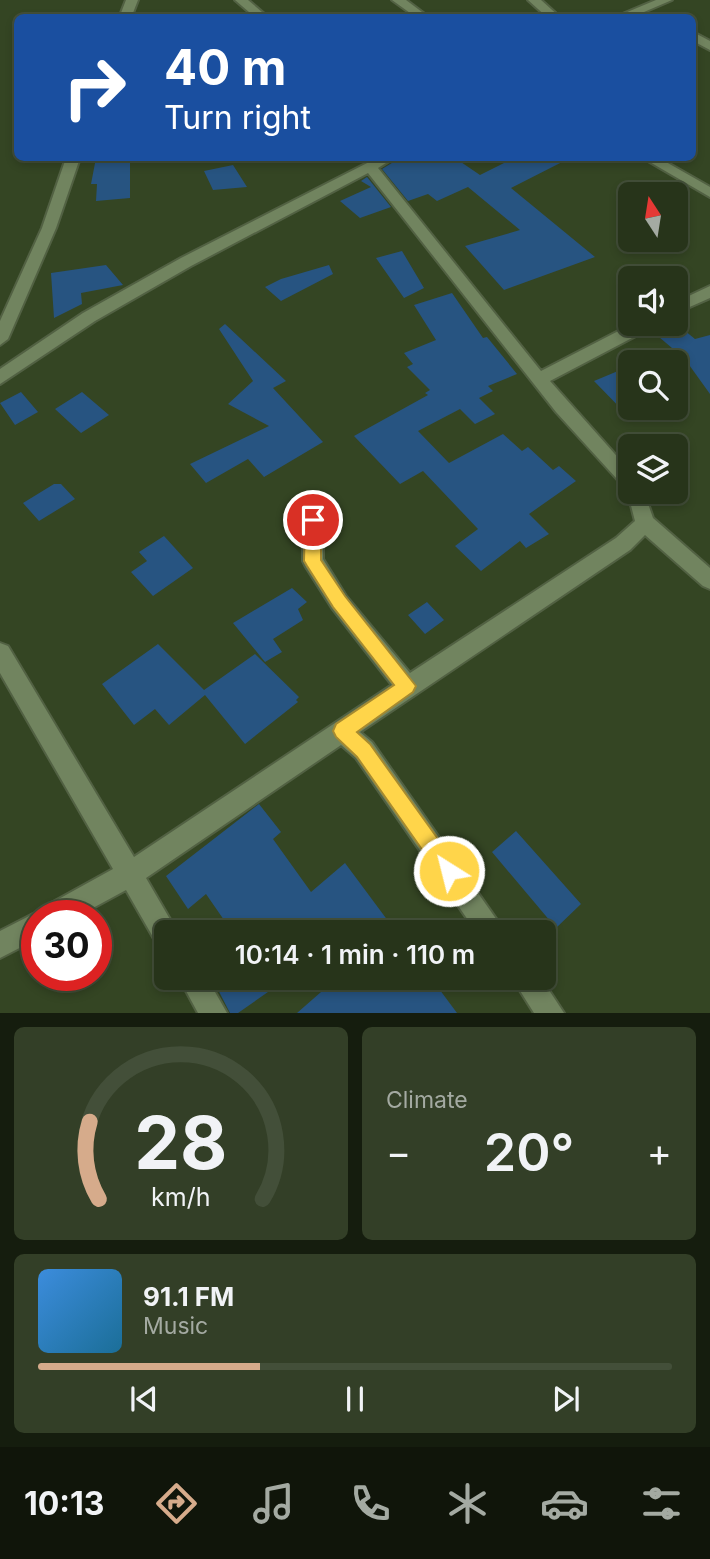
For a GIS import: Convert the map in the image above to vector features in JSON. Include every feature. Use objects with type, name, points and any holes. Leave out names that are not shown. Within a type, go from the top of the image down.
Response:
[{"type":"street","points":[[241,0],[259,14]]},
{"type":"street","points":[[398,0],[419,14]]},
{"type":"street","points":[[534,0],[551,14]]},
{"type":"street","points":[[629,14],[666,0]]},
{"type":"street","points":[[643,9],[652,14]]},
{"type":"street","points":[[0,339],[49,228],[72,161]]},
{"type":"street","points":[[0,378],[89,317],[186,262],[382,161]]},
{"type":"street","points":[[655,161],[710,193]]},
{"type":"street","points":[[371,168],[423,228],[590,442],[618,470]]},
{"type":"street","points":[[688,302],[710,290]]},
{"type":"street","points":[[540,379],[622,336]]},
{"type":"street","points":[[639,504],[645,523],[710,580]]},
{"type":"street","points":[[313,520],[313,561],[339,602],[407,686]]},
{"type":"street","points":[[82,900],[130,874],[407,686],[623,544],[645,523]]},
{"type":"street","points":[[0,653],[157,920]]},
{"type":"street","points":[[342,731],[363,750],[484,920]]},
{"type":"street","points":[[0,945],[21,934]]},
{"type":"street","points":[[199,990],[213,1013]]},
{"type":"street","points":[[534,990],[550,1013]]},
{"type":"building","points":[[95,161],[130,161],[130,198],[96,201],[97,184],[91,184]]},
{"type":"building","points":[[395,161],[459,161],[480,175],[508,161],[564,161],[511,188],[595,257],[504,290],[465,246],[520,230],[468,187],[437,201],[428,194],[408,201],[382,169]]},
{"type":"building","points":[[233,165],[247,187],[213,190],[204,171]]},
{"type":"building","points":[[367,177],[391,207],[360,218],[340,201],[371,187],[361,181]]},
{"type":"building","points":[[402,251],[424,288],[404,298],[376,258]]},
{"type":"building","points":[[106,265],[123,285],[81,293],[82,304],[54,318],[51,273]]},
{"type":"building","points":[[329,265],[333,274],[281,301],[265,287],[281,279]]},
{"type":"building","points":[[452,293],[483,338],[487,337],[517,374],[488,386],[493,391],[479,398],[495,414],[475,424],[460,409],[418,431],[449,463],[503,434],[522,451],[528,447],[553,470],[559,466],[576,481],[529,514],[549,534],[526,548],[520,541],[481,571],[455,546],[478,529],[423,471],[400,484],[354,436],[428,395],[425,393],[430,390],[407,367],[413,364],[404,353],[436,340],[414,305]]},
{"type":"building","points":[[225,324],[286,381],[273,388],[323,442],[264,477],[248,459],[206,483],[190,464],[269,426],[228,404],[253,381],[219,329]]},
{"type":"building","points":[[688,333],[695,339],[710,335],[710,394],[688,363],[688,350],[667,350],[672,348],[659,337],[688,336]]},
{"type":"building","points":[[618,371],[618,406],[594,381]]},
{"type":"building","points":[[21,392],[38,412],[15,425],[0,403]]},
{"type":"building","points":[[82,392],[109,415],[81,433],[55,409]]},
{"type":"building","points":[[54,484],[61,484],[75,499],[39,521],[23,503]]},
{"type":"building","points":[[164,536],[193,568],[153,596],[131,572],[147,561],[139,552]]},
{"type":"building","points":[[292,588],[307,602],[298,609],[303,620],[273,639],[282,652],[265,662],[233,623]]},
{"type":"building","points":[[427,602],[444,620],[425,634],[408,615]]},
{"type":"building","points":[[158,644],[204,690],[255,654],[299,697],[296,700],[298,702],[245,744],[205,695],[169,725],[155,709],[134,725],[102,684]]},
{"type":"building","points":[[259,804],[281,832],[273,839],[311,892],[345,863],[387,920],[224,920],[206,894],[188,909],[166,876]]},
{"type":"building","points":[[516,831],[581,904],[556,928],[556,920],[549,920],[492,852]]},
{"type":"building","points":[[218,990],[271,990],[238,1013],[230,1013]]},
{"type":"building","points":[[323,990],[440,990],[457,1013],[297,1013]]},
{"type":"route","points":[[313,520],[313,561],[339,602],[407,686],[342,731],[363,750],[449,871]]}]
